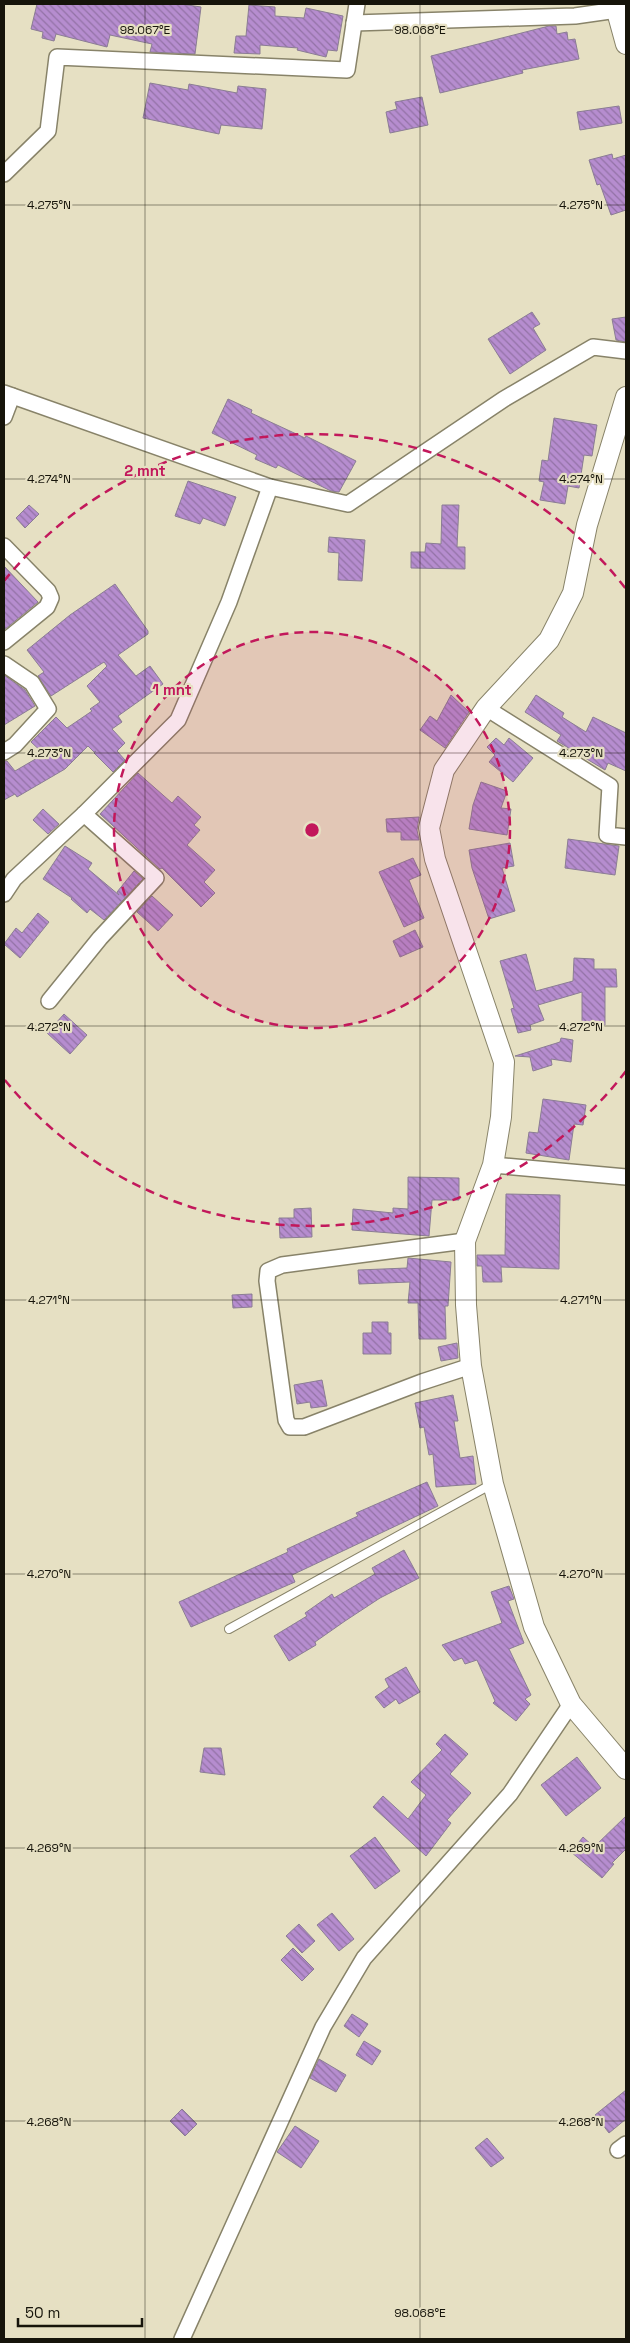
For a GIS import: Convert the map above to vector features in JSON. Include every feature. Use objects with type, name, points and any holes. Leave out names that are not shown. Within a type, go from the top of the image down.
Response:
[{"type":"street","points":[[4,174],[48,131],[57,58],[348,70],[357,4]]},
{"type":"street","points":[[354,23],[620,13],[626,44]]},
{"type":"street","points":[[4,417],[8,394],[270,487],[348,504],[504,398],[593,347],[626,351]]},
{"type":"street","points":[[624,408],[587,525],[573,593],[549,640],[486,708],[444,770],[428,828],[438,868],[504,1062],[501,1117],[493,1165],[465,1241],[466,1305],[471,1366],[493,1484],[534,1627],[572,1704],[626,1769]]},
{"type":"street","points":[[4,894],[14,879],[84,814],[178,720],[229,602],[270,487]]},
{"type":"street","points":[[4,546],[48,591],[52,598],[47,607],[4,642]]},
{"type":"street","points":[[4,664],[32,683],[48,709],[15,745],[4,752]]},
{"type":"street","points":[[486,708],[610,786],[607,835],[626,837]]},
{"type":"street","points":[[49,1001],[100,938],[156,878],[84,814]]},
{"type":"street","points":[[493,1165],[626,1177]]},
{"type":"street","points":[[465,1241],[282,1265],[268,1271],[268,1282],[286,1420],[290,1427],[304,1426],[422,1382],[471,1366]]},
{"type":"street","points":[[182,2339],[323,2027],[364,1958],[510,1794],[572,1704]]},
{"type":"lane","points":[[229,1629],[493,1484]]},
{"type":"building","points":[[37,4],[181,4],[201,7],[195,54],[150,52],[152,44],[110,35],[107,47],[56,34],[54,41],[42,38],[43,32],[31,29]]},
{"type":"building","points":[[249,5],[275,7],[275,16],[304,18],[306,8],[343,16],[337,51],[328,50],[326,57],[297,50],[298,48],[260,45],[260,54],[234,53],[236,36],[246,36]]},
{"type":"building","points":[[549,26],[556,26],[557,34],[567,32],[568,40],[575,39],[579,59],[522,70],[523,73],[440,93],[431,56]]},
{"type":"building","points":[[150,83],[188,90],[189,84],[237,93],[238,86],[266,89],[262,129],[221,125],[219,134],[143,118]]},
{"type":"building","points":[[422,97],[428,125],[390,133],[386,112],[397,109],[395,102]]},
{"type":"building","points":[[619,106],[622,123],[580,130],[577,112]]},
{"type":"building","points":[[612,154],[613,159],[626,155],[626,210],[611,215],[600,184],[597,185],[589,160]]},
{"type":"building","points":[[532,312],[540,324],[533,328],[546,350],[510,374],[488,339]]},
{"type":"building","points":[[626,317],[626,342],[616,340],[612,319]]},
{"type":"building","points":[[228,399],[252,410],[251,413],[305,438],[306,436],[356,461],[339,492],[331,491],[278,465],[276,468],[255,459],[257,455],[212,433]]},
{"type":"building","points":[[554,418],[597,425],[592,456],[584,455],[579,488],[568,486],[565,504],[540,500],[544,482],[539,481],[542,460],[548,461]]},
{"type":"building","points":[[188,481],[236,497],[225,526],[203,518],[200,524],[175,516]]},
{"type":"building","points":[[29,505],[39,514],[25,528],[16,518]]},
{"type":"building","points":[[442,505],[459,505],[457,547],[465,547],[465,569],[411,568],[411,552],[425,552],[426,543],[441,544]]},
{"type":"building","points":[[329,537],[365,540],[362,581],[338,580],[339,553],[328,552]]},
{"type":"building","points":[[4,566],[38,602],[4,630]]},
{"type":"building","points":[[115,584],[148,631],[148,634],[118,655],[136,676],[150,666],[163,684],[118,716],[122,722],[112,729],[125,743],[117,751],[125,760],[113,772],[94,753],[96,751],[94,752],[88,746],[65,769],[17,797],[15,794],[4,800],[4,761],[7,761],[15,771],[44,754],[31,742],[56,717],[67,728],[92,711],[90,709],[100,702],[87,686],[107,666],[104,662],[51,696],[38,676],[44,672],[27,650],[70,615]]},
{"type":"building","points":[[4,675],[25,690],[35,706],[4,725]]},
{"type":"building","points":[[451,695],[469,712],[445,748],[420,730],[430,716],[437,721]]},
{"type":"building","points":[[536,695],[564,713],[562,717],[586,732],[593,717],[626,733],[626,771],[608,763],[605,770],[557,741],[561,735],[525,712]]},
{"type":"building","points":[[496,738],[504,745],[509,738],[533,758],[513,782],[489,762],[495,755],[487,747]]},
{"type":"building","points":[[138,773],[172,803],[178,796],[201,817],[194,825],[200,830],[187,845],[215,870],[204,882],[215,893],[201,907],[162,868],[160,869],[100,814]]},
{"type":"building","points":[[481,782],[507,791],[501,808],[511,809],[507,835],[469,829],[473,805]]},
{"type":"building","points":[[43,809],[59,824],[48,834],[33,820]]},
{"type":"building","points":[[419,817],[417,830],[419,840],[401,840],[401,832],[387,832],[386,819]]},
{"type":"building","points":[[568,839],[619,846],[615,875],[565,868]]},
{"type":"building","points":[[510,843],[514,866],[502,868],[515,911],[489,919],[472,868],[469,850]]},
{"type":"building","points":[[65,846],[92,863],[88,869],[119,895],[117,892],[134,871],[143,879],[104,920],[90,909],[87,913],[72,898],[43,879]]},
{"type":"building","points":[[413,858],[421,875],[409,880],[424,918],[404,927],[379,872]]},
{"type":"building","points":[[152,896],[173,915],[158,931],[137,912]]},
{"type":"building","points":[[38,913],[49,922],[20,958],[4,944],[16,928],[22,933]]},
{"type":"building","points":[[415,930],[423,947],[400,957],[393,941]]},
{"type":"building","points":[[526,954],[536,991],[573,981],[574,958],[594,959],[594,969],[616,969],[617,987],[605,987],[605,1025],[582,1025],[582,992],[538,1005],[544,1020],[530,1025],[531,1030],[518,1033],[511,1009],[514,1008],[500,961]]},
{"type":"building","points":[[64,1014],[87,1035],[70,1054],[47,1033]]},
{"type":"building","points":[[561,1038],[573,1040],[571,1062],[551,1059],[552,1065],[533,1071],[530,1057],[515,1056],[560,1042]]},
{"type":"building","points":[[543,1099],[586,1105],[583,1125],[574,1124],[569,1160],[526,1153],[529,1132],[538,1133]]},
{"type":"building","points":[[408,1177],[459,1178],[459,1200],[432,1200],[429,1236],[352,1230],[353,1209],[393,1213],[393,1208],[408,1209]]},
{"type":"building","points":[[506,1194],[560,1195],[559,1269],[501,1267],[502,1282],[483,1282],[482,1266],[477,1266],[477,1255],[505,1255]]},
{"type":"building","points":[[311,1208],[312,1237],[280,1238],[279,1218],[294,1218],[294,1209]]},
{"type":"building","points":[[408,1258],[451,1262],[448,1306],[445,1306],[446,1339],[419,1339],[418,1303],[408,1303],[410,1282],[359,1284],[358,1270],[407,1268]]},
{"type":"building","points":[[252,1294],[252,1307],[233,1308],[232,1295]]},
{"type":"building","points":[[372,1322],[388,1322],[388,1333],[391,1333],[391,1354],[363,1354],[363,1333],[372,1333]]},
{"type":"building","points":[[457,1343],[458,1358],[441,1361],[438,1347]]},
{"type":"building","points":[[322,1380],[327,1406],[311,1408],[310,1402],[297,1404],[294,1385]]},
{"type":"building","points":[[453,1395],[458,1421],[454,1421],[460,1458],[473,1456],[476,1484],[436,1487],[433,1454],[429,1455],[424,1427],[420,1428],[415,1403]]},
{"type":"building","points":[[427,1482],[438,1506],[292,1575],[295,1582],[191,1627],[179,1602],[288,1552],[287,1549],[358,1516],[356,1513]]},
{"type":"building","points":[[404,1550],[419,1578],[380,1598],[315,1642],[316,1645],[289,1661],[274,1636],[307,1616],[305,1613],[332,1594],[334,1598],[375,1574],[372,1568]]},
{"type":"building","points":[[509,1586],[514,1599],[508,1601],[524,1643],[509,1649],[531,1695],[525,1699],[530,1704],[516,1721],[493,1703],[495,1701],[477,1660],[465,1664],[462,1658],[454,1661],[442,1645],[502,1623],[491,1592]]},
{"type":"building","points":[[406,1667],[420,1692],[399,1704],[396,1699],[384,1708],[375,1697],[389,1687],[385,1679]]},
{"type":"building","points":[[445,1734],[468,1754],[450,1774],[471,1793],[447,1820],[451,1823],[426,1856],[373,1807],[383,1796],[408,1819],[426,1795],[411,1782],[442,1750],[436,1744]]},
{"type":"building","points":[[204,1748],[221,1748],[225,1775],[200,1772]]},
{"type":"building","points":[[577,1757],[601,1788],[566,1816],[541,1785]]},
{"type":"building","points":[[626,1816],[626,1849],[612,1863],[614,1864],[602,1878],[571,1852],[583,1837],[594,1847]]},
{"type":"building","points":[[375,1837],[400,1871],[375,1889],[350,1856]]},
{"type":"building","points":[[332,1913],[354,1939],[339,1951],[317,1925]]},
{"type":"building","points":[[299,1924],[315,1941],[302,1953],[286,1936]]},
{"type":"building","points":[[293,1948],[314,1969],[302,1981],[281,1960]]},
{"type":"building","points":[[352,2014],[368,2024],[359,2037],[344,2026]]},
{"type":"building","points":[[364,2041],[381,2051],[372,2065],[356,2055]]},
{"type":"building","points":[[319,2059],[346,2075],[336,2092],[310,2078]]},
{"type":"building","points":[[626,2090],[626,2119],[609,2133],[595,2115]]},
{"type":"building","points":[[182,2109],[197,2124],[185,2136],[170,2121]]},
{"type":"building","points":[[295,2126],[319,2141],[301,2168],[277,2152]]},
{"type":"building","points":[[487,2138],[504,2158],[491,2167],[475,2148]]}]
